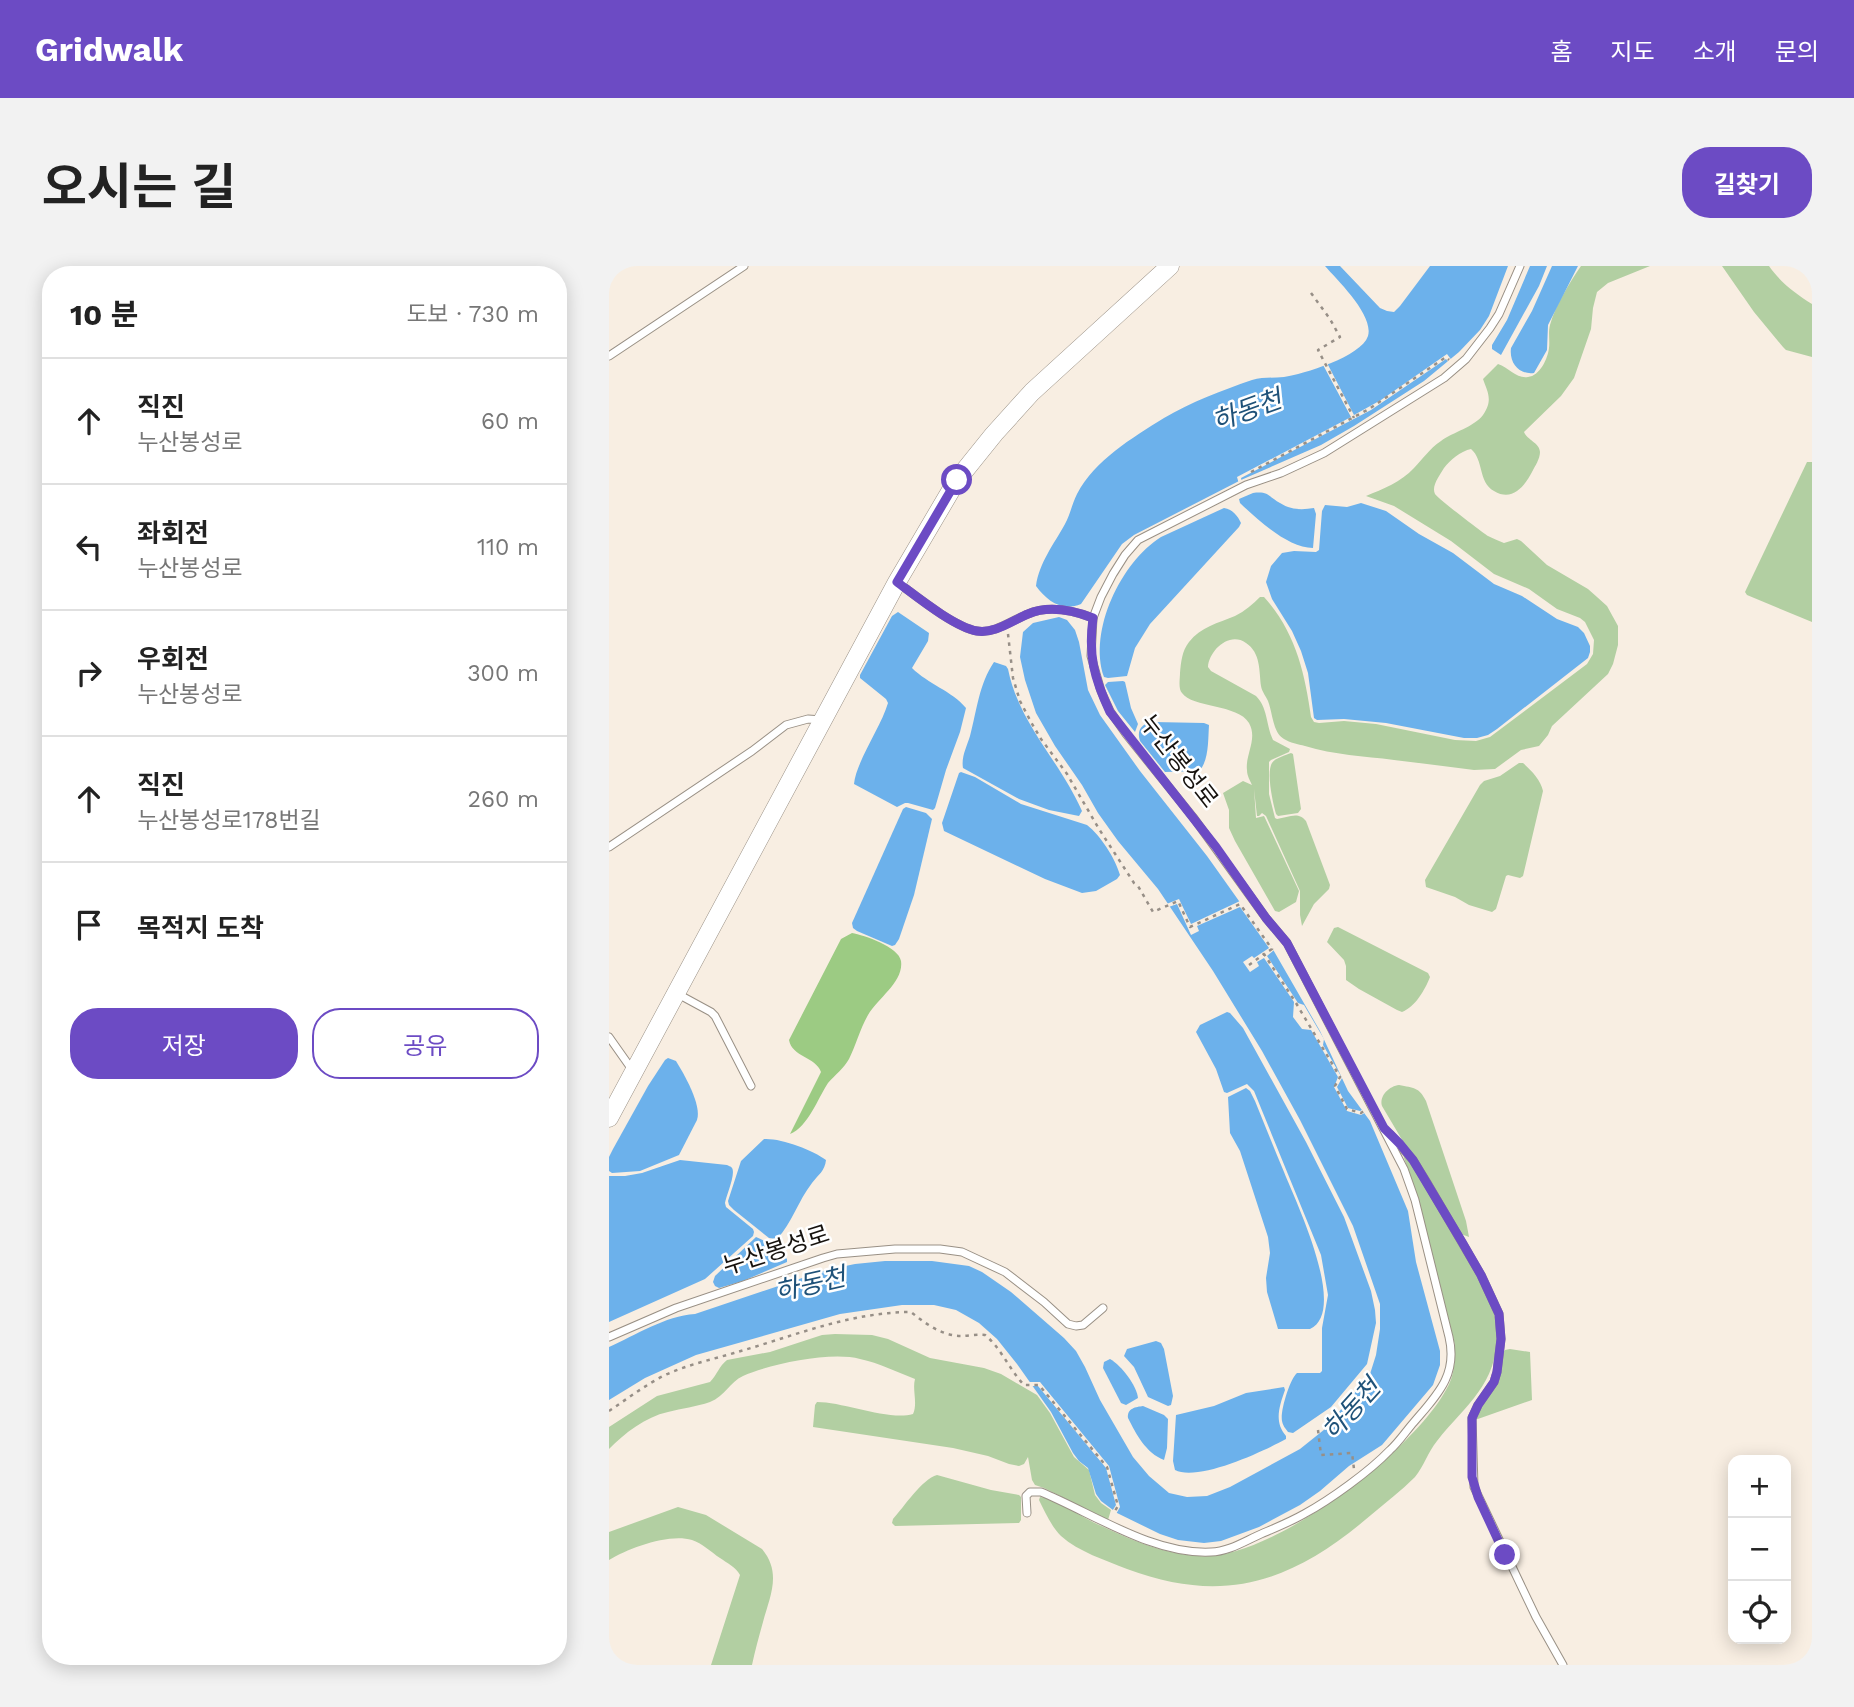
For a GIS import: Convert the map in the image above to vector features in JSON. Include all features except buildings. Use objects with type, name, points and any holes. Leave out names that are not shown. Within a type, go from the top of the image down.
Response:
[{"type":"street","points":[[609,1118],[897,582],[957,480],[1032,392],[1170,266]]},
{"type":"lane","points":[[609,356],[744,266]]},
{"type":"lane","points":[[897,582],[968,628],[985,631],[1045,609],[1069,611],[1093,618],[1113,574],[1138,540],[1246,485],[1281,474],[1324,453],[1444,378],[1466,359],[1490,328],[1520,266]]},
{"type":"lane","name":"누산봉성로","points":[[1093,618],[1091,656],[1110,712],[1287,943],[1384,1128]]},
{"type":"lane","points":[[609,847],[752,751],[786,725],[808,719],[823,720]]},
{"type":"lane","points":[[676,992],[715,1016],[751,1086]]},
{"type":"lane","points":[[609,1037],[633,1071]]},
{"type":"lane","points":[[1027,1513],[1026,1496],[1030,1492],[1041,1492],[1156,1544],[1192,1551],[1217,1552],[1305,1514],[1355,1480],[1392,1449],[1434,1400],[1451,1363],[1452,1350],[1415,1200],[1404,1169],[1384,1128]]},
{"type":"lane","points":[[1384,1128],[1400,1144],[1426,1181],[1481,1275],[1499,1314],[1501,1339],[1497,1372],[1494,1382],[1472,1418],[1474,1487],[1536,1618],[1563,1665]]},
{"type":"lane","name":"누산봉성로","points":[[609,1338],[676,1308],[823,1258],[837,1254],[895,1249],[952,1250],[977,1258],[1005,1272],[1068,1324],[1083,1325],[1103,1308]]},
{"type":"path","points":[[1311,293],[1340,337],[1318,350],[1354,418]]},
{"type":"path","points":[[1250,472],[1354,418],[1446,357],[1452,364]]},
{"type":"path","points":[[1007,624],[1013,678],[1020,701],[1041,739],[1067,774],[1099,830],[1153,912],[1178,901],[1190,927],[1240,904],[1272,949],[1249,965]]},
{"type":"path","points":[[1264,954],[1340,1077],[1335,1086],[1347,1109],[1361,1113],[1373,1106]]},
{"type":"path","points":[[609,1411],[665,1376],[702,1361],[835,1323],[911,1312],[930,1326],[953,1335],[985,1335],[1024,1385],[1039,1385],[1107,1467],[1118,1506],[1112,1516]]},
{"type":"path","points":[[1318,1430],[1321,1455],[1352,1453],[1355,1480]]},
{"type":"green space","points":[[1581,266],[1650,266],[1608,283],[1597,292],[1591,329],[1574,378],[1561,396],[1524,432],[1538,446],[1540,452],[1529,478],[1512,494],[1494,491],[1485,482],[1478,459],[1471,449],[1446,465],[1434,491],[1443,502],[1488,536],[1504,543],[1517,539],[1521,541],[1547,565],[1588,589],[1607,606],[1618,626],[1618,645],[1608,674],[1552,726],[1539,746],[1521,750],[1495,769],[1474,770],[1338,753],[1289,742],[1281,737],[1275,727],[1262,688],[1257,657],[1251,647],[1240,640],[1227,641],[1216,649],[1209,661],[1208,667],[1211,671],[1256,696],[1263,706],[1273,740],[1290,749],[1269,762],[1269,794],[1275,818],[1297,815],[1306,821],[1330,885],[1314,904],[1302,926],[1300,891],[1266,816],[1262,813],[1257,816],[1254,789],[1256,818],[1265,818],[1299,891],[1296,902],[1279,912],[1275,911],[1229,828],[1229,810],[1223,793],[1243,781],[1252,785],[1247,770],[1252,741],[1249,723],[1235,712],[1195,701],[1182,693],[1180,673],[1185,649],[1199,633],[1239,614],[1260,597],[1264,597],[1284,624],[1297,653],[1314,722],[1376,724],[1455,740],[1476,741],[1490,737],[1587,664],[1593,654],[1594,640],[1580,618],[1557,609],[1529,589],[1494,574],[1451,541],[1394,506],[1366,496],[1403,477],[1437,444],[1483,415],[1489,401],[1483,379],[1498,364],[1524,377],[1532,376],[1540,370],[1548,352],[1552,318]]},
{"type":"green space","points":[[1722,266],[1769,266],[1789,287],[1812,304],[1812,357],[1783,347],[1754,312]]},
{"type":"green space","points":[[1807,462],[1812,462],[1812,622],[1745,592]]},
{"type":"green space","points":[[1291,753],[1301,809],[1298,813],[1278,816],[1271,788],[1270,768],[1276,760]]},
{"type":"green space","points":[[1523,763],[1532,772],[1543,791],[1523,876],[1506,876],[1496,909],[1492,912],[1426,887],[1425,880],[1480,785]]},
{"type":"green space","points":[[1338,927],[1428,973],[1430,977],[1425,987],[1411,1006],[1402,1012],[1397,1010],[1346,980],[1344,960],[1327,942],[1334,928]]},
{"type":"green space","points":[[852,933],[872,939],[894,951],[901,961],[899,976],[868,1015],[847,1062],[828,1083],[807,1119],[790,1134],[821,1072],[814,1063],[791,1046],[789,1040],[841,939]]},
{"type":"green space","points":[[1399,1085],[1415,1089],[1426,1101],[1469,1237],[1461,1234],[1382,1106],[1382,1098],[1386,1092]]},
{"type":"green space","points":[[1403,1151],[1466,1253],[1492,1308],[1497,1328],[1493,1364],[1487,1378],[1470,1403],[1434,1445],[1415,1477],[1342,1538],[1314,1556],[1286,1571],[1257,1581],[1227,1586],[1163,1580],[1093,1555],[1061,1536],[1049,1519],[1040,1497],[1069,1508],[1121,1535],[1159,1549],[1199,1556],[1229,1553],[1264,1540],[1341,1495],[1409,1437],[1434,1408],[1450,1382],[1455,1345],[1418,1198]]},
{"type":"green space","points":[[822,1335],[872,1335],[888,1339],[930,1358],[984,1368],[1001,1374],[1037,1395],[1074,1457],[1089,1470],[1095,1495],[1111,1510],[1108,1520],[1035,1485],[1028,1457],[1024,1464],[1019,1466],[953,1448],[813,1427],[817,1402],[892,1415],[913,1414],[915,1379],[874,1363],[848,1357],[801,1360],[755,1371],[738,1379],[710,1402],[660,1414],[643,1422],[609,1449],[609,1427],[657,1396],[710,1382],[727,1360],[770,1352]]},
{"type":"green space","points":[[1510,1349],[1530,1352],[1532,1400],[1475,1420],[1479,1406],[1497,1382],[1503,1352]]},
{"type":"green space","points":[[937,1475],[1019,1495],[1021,1520],[1019,1523],[895,1526],[893,1519],[925,1482]]},
{"type":"green space","points":[[678,1507],[706,1515],[762,1549],[768,1558],[772,1567],[773,1585],[752,1665],[711,1665],[740,1575],[731,1565],[699,1543],[683,1538],[649,1543],[609,1560],[609,1532]]},
{"type":"water","name":"하동천","points":[[1325,266],[1340,266],[1380,308],[1394,312],[1430,266],[1508,266],[1489,316],[1480,330],[1459,352],[1424,381],[1321,445],[1241,480],[1134,535],[1122,544],[1081,604],[1061,606],[1045,596],[1036,586],[1044,562],[1065,524],[1077,494],[1094,471],[1115,451],[1164,418],[1219,392],[1252,380],[1284,377],[1317,368],[1355,351],[1363,344],[1368,336],[1366,318],[1354,299]]},
{"type":"water","points":[[1530,266],[1547,266],[1501,355],[1492,349],[1492,345],[1507,320]]},
{"type":"water","points":[[1552,266],[1578,266],[1548,325],[1547,350],[1534,373],[1524,372],[1513,363],[1511,348],[1532,311]]},
{"type":"water","points":[[1253,493],[1265,493],[1292,508],[1314,508],[1316,514],[1313,548],[1303,547],[1284,538],[1264,525],[1240,503],[1239,499]]},
{"type":"water","points":[[1361,503],[1386,511],[1453,553],[1494,584],[1522,596],[1557,619],[1578,627],[1590,646],[1588,658],[1497,729],[1477,738],[1464,738],[1386,723],[1314,718],[1308,673],[1301,651],[1272,599],[1266,582],[1271,566],[1282,553],[1319,550],[1322,511],[1325,505],[1347,507]]},
{"type":"water","points":[[1224,508],[1236,515],[1241,523],[1239,527],[1150,624],[1135,648],[1127,676],[1104,677],[1100,659],[1104,619],[1121,580],[1133,563],[1146,548],[1161,537]]},
{"type":"water","points":[[898,612],[929,633],[928,641],[912,668],[966,708],[933,810],[908,803],[897,807],[854,784],[859,765],[888,703],[860,678],[860,675],[892,616]]},
{"type":"water","name":"하동천","points":[[1059,617],[1067,620],[1075,630],[1088,690],[1100,715],[1207,856],[1271,946],[1320,1031],[1348,1091],[1370,1121],[1408,1211],[1416,1262],[1440,1351],[1440,1365],[1433,1385],[1382,1445],[1349,1466],[1300,1505],[1259,1527],[1221,1541],[1204,1543],[1178,1540],[1160,1534],[1117,1513],[1101,1501],[1088,1468],[1073,1453],[1051,1412],[1017,1364],[997,1339],[979,1323],[956,1310],[934,1305],[902,1305],[840,1314],[696,1355],[645,1378],[609,1400],[609,1347],[662,1322],[695,1314],[826,1270],[885,1261],[932,1261],[969,1266],[1011,1292],[1076,1351],[1133,1457],[1149,1476],[1169,1493],[1187,1497],[1207,1496],[1230,1487],[1300,1449],[1325,1429],[1370,1374],[1380,1329],[1380,1304],[1353,1226],[1300,1120],[1213,971],[1158,889],[1098,813],[1036,713],[1020,657],[1023,632],[1033,623]]},
{"type":"water","points":[[994,662],[1008,669],[1013,689],[1030,725],[1082,811],[1079,816],[1049,810],[1019,799],[963,768],[982,688]]},
{"type":"water","points":[[1123,681],[1138,724],[1135,732],[1118,711],[1105,685],[1108,682]]},
{"type":"water","points":[[1153,722],[1209,725],[1206,756],[1199,771],[1165,772],[1140,741],[1141,727]]},
{"type":"water","points":[[961,772],[975,777],[1021,804],[1087,825],[1107,848],[1120,875],[1096,891],[1082,893],[1045,879],[944,831],[942,823]]},
{"type":"water","points":[[906,807],[926,813],[932,819],[914,895],[899,939],[892,946],[857,931],[852,923]]},
{"type":"water","points":[[1227,1012],[1243,1028],[1344,1217],[1371,1291],[1375,1310],[1376,1323],[1367,1364],[1331,1407],[1293,1433],[1288,1432],[1282,1423],[1284,1403],[1297,1373],[1322,1371],[1322,1328],[1328,1295],[1321,1255],[1254,1091],[1247,1084],[1224,1092],[1216,1069],[1196,1032],[1200,1025]]},
{"type":"water","points":[[668,1058],[676,1061],[691,1090],[697,1106],[697,1120],[679,1155],[640,1171],[612,1173],[609,1171],[609,1157],[648,1086]]},
{"type":"water","points":[[1246,1088],[1255,1101],[1316,1254],[1324,1301],[1321,1318],[1310,1329],[1278,1329],[1267,1292],[1270,1253],[1268,1237],[1240,1151],[1230,1133],[1228,1097]]},
{"type":"water","points":[[764,1139],[797,1145],[826,1160],[823,1170],[807,1190],[777,1239],[769,1238],[734,1210],[728,1201],[741,1161]]},
{"type":"water","points":[[680,1160],[732,1167],[733,1175],[726,1207],[753,1229],[753,1236],[705,1279],[609,1322],[609,1176],[642,1173]]},
{"type":"water","points":[[756,1237],[776,1250],[787,1262],[743,1281],[719,1288],[715,1286],[715,1276]]},
{"type":"water","points":[[1156,1341],[1161,1343],[1164,1349],[1173,1396],[1171,1405],[1168,1406],[1148,1397],[1134,1367],[1124,1356],[1127,1349]]},
{"type":"water","points":[[1110,1359],[1128,1376],[1137,1393],[1138,1398],[1126,1405],[1121,1403],[1103,1368],[1104,1362]]},
{"type":"water","points":[[1284,1387],[1279,1420],[1286,1439],[1214,1469],[1185,1473],[1175,1470],[1173,1461],[1176,1415],[1214,1406],[1246,1393]]},
{"type":"water","points":[[1143,1406],[1168,1419],[1164,1460],[1147,1448],[1128,1418],[1130,1410]]},
{"type":"pier","points":[[1447,354],[1453,362],[1450,364],[1446,359],[1371,410],[1241,478],[1242,483],[1239,484],[1237,477],[1351,417],[1322,363],[1326,361],[1354,415],[1381,400]]},
{"type":"pier","points":[[1179,899],[1191,924],[1240,901],[1274,950],[1267,956],[1298,1003],[1304,1005],[1324,1039],[1323,1045],[1342,1078],[1337,1087],[1348,1108],[1360,1111],[1366,1108],[1368,1111],[1361,1115],[1347,1111],[1334,1087],[1338,1077],[1311,1030],[1302,1029],[1293,1017],[1294,1002],[1264,958],[1257,962],[1259,966],[1250,972],[1243,962],[1269,948],[1240,907],[1197,926],[1199,931],[1191,935],[1177,904],[1166,908],[1164,905]]},
{"type":"pier","points":[[1026,1382],[1040,1382],[1109,1466],[1120,1507],[1115,1516],[1111,1513],[1116,1505],[1106,1468],[1038,1386],[1029,1386]]},
{"type":"route","points":[[957,480],[897,582],[954,621],[977,631],[1007,624],[1045,609],[1081,613],[1093,618],[1091,656],[1110,712],[1287,943],[1384,1128],[1413,1160],[1481,1275],[1499,1314],[1501,1339],[1494,1382],[1473,1413],[1472,1477],[1478,1497],[1505,1555]]}]
